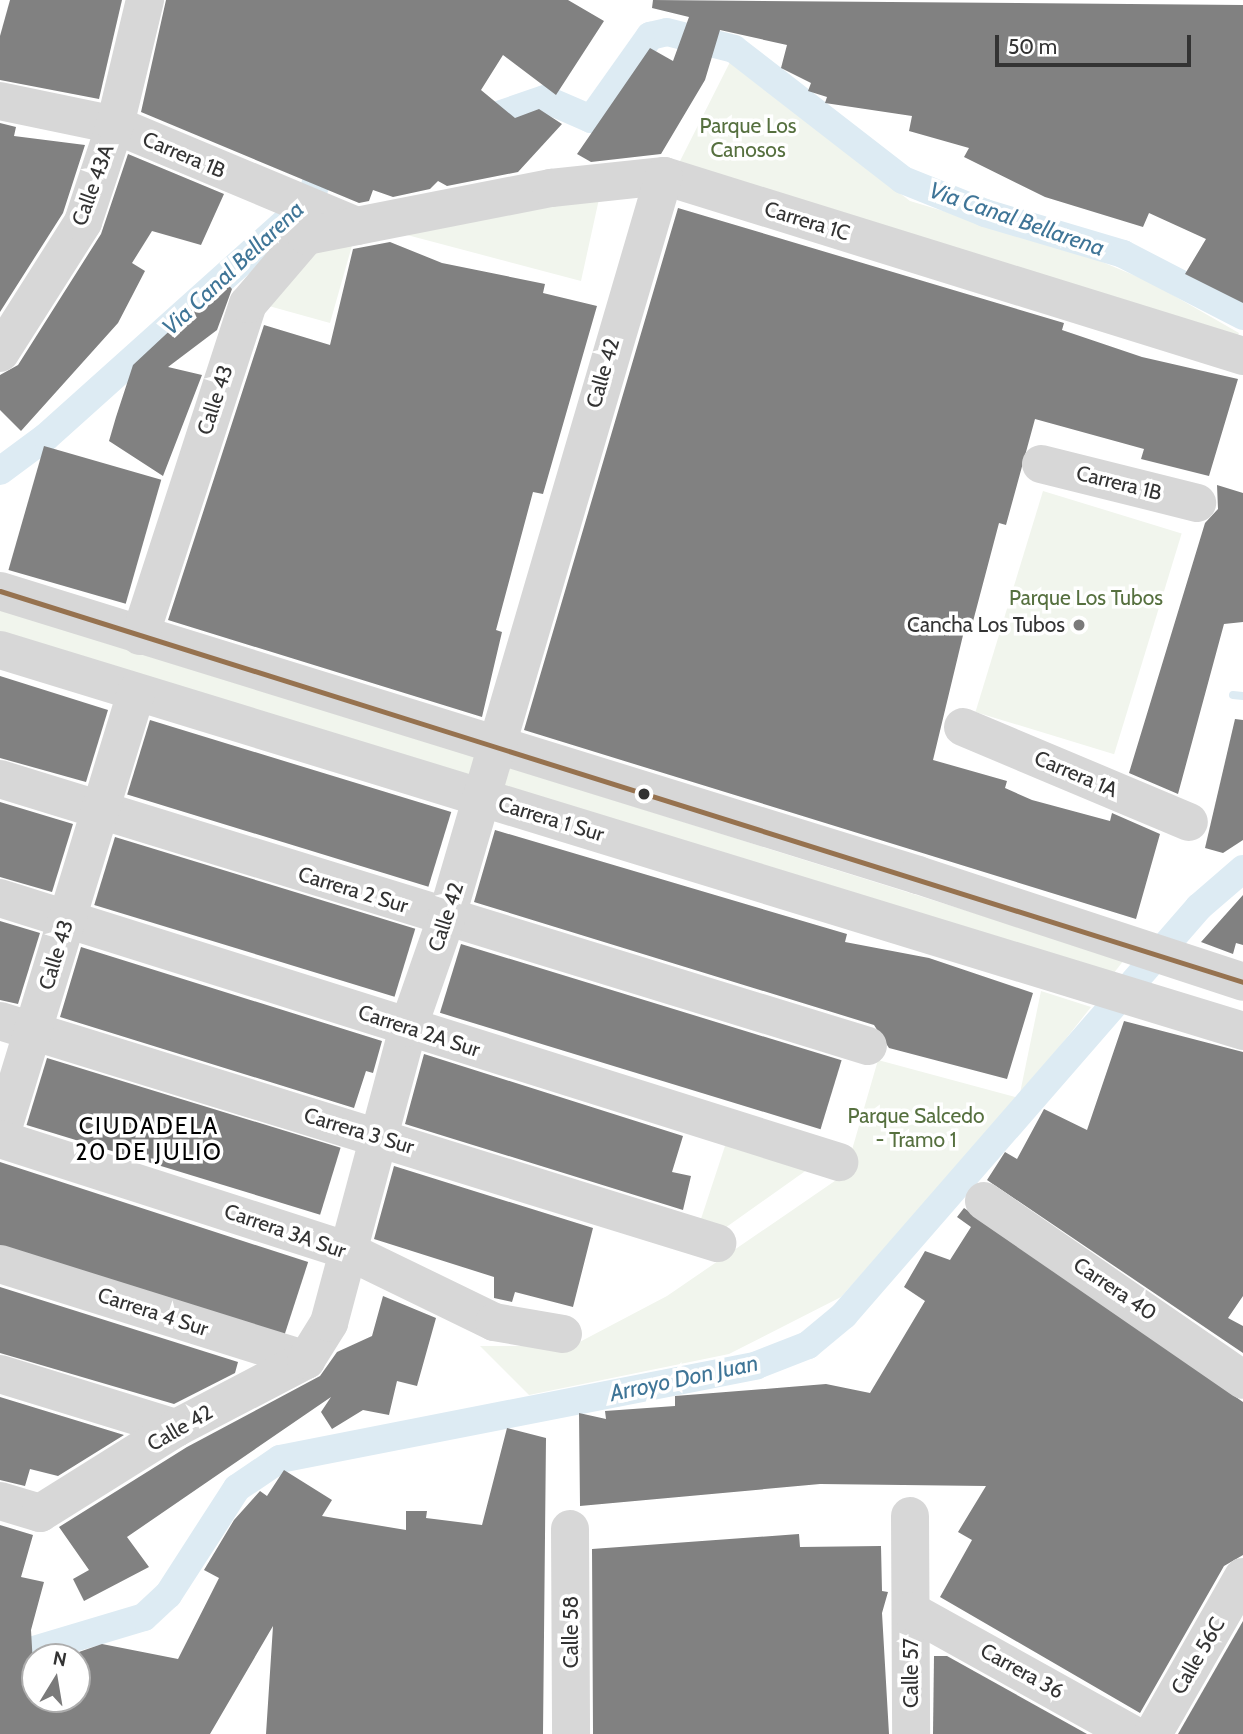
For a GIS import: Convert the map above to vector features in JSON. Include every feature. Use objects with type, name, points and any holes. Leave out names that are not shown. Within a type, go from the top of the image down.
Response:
[{"type":"street","name":"Calle 43A","points":[[0,353],[83,222],[115,125],[145,0]]},
{"type":"street","name":"Carrera 1B","points":[[0,101],[115,125],[299,205],[362,227]]},
{"type":"street","name":"Carrera 1C","points":[[362,227],[551,188],[664,176],[1243,356]]},
{"type":"street","name":"Calle 42","points":[[0,1501],[40,1513],[176,1428],[306,1360],[329,1323],[346,1250],[408,1028],[446,919],[664,176]]},
{"type":"street","name":"Calle 43","points":[[140,636],[248,304],[306,236],[362,227]]},
{"type":"street","name":"Carrera 1B","points":[[1041,464],[1197,503]]},
{"type":"street","points":[[0,591],[1243,982]]},
{"type":"street","name":"Carrera 1 Sur","points":[[0,650],[1243,1031]]},
{"type":"street","name":"Calle 43","points":[[0,1138],[16,1025],[68,918],[136,692]]},
{"type":"street","name":"Carrera 1A","points":[[962,727],[1189,822]]},
{"type":"street","name":"Carrera 2 Sur","points":[[0,779],[446,919],[868,1046]]},
{"type":"street","name":"Carrera 2A Sur","points":[[0,898],[839,1162]]},
{"type":"street","name":"Carrera 3 Sur","points":[[16,1025],[717,1244]]},
{"type":"street","name":"Carrera 3A Sur","points":[[0,1138],[346,1250],[456,1308],[527,1331],[563,1334]]},
{"type":"street","name":"Carrera 40","points":[[984,1201],[1243,1380]]},
{"type":"street","name":"Carrera 4 Sur","points":[[0,1264],[306,1360]]},
{"type":"street","points":[[0,1374],[176,1428]]},
{"type":"street","name":"Calle 57","points":[[910,1516],[911,1734]]},
{"type":"street","name":"Calle 58","points":[[570,1529],[571,1734]]},
{"type":"street","name":"Calle 56C","points":[[1153,1734],[1243,1577]]},
{"type":"street","name":"Carrera 36","points":[[911,1611],[1132,1734]]},
{"type":"green space","name":"Parque Los Canosos","points":[[730,62],[910,201],[1076,251],[1150,282],[1239,333],[1234,343],[677,167]]},
{"type":"green space","points":[[599,199],[581,281],[392,231]]},
{"type":"green space","points":[[355,235],[330,323],[258,303],[309,243]]},
{"type":"green space","name":"Cancha Los Tubos","points":[[1043,491],[1182,533],[1114,754],[975,712]]},
{"type":"green space","points":[[0,608],[1124,960],[1110,978],[0,637]]},
{"type":"green space","points":[[1041,991],[1091,1007],[1019,1098]]},
{"type":"green space","name":"Parque Salcedo - Tramo 1","points":[[878,1060],[1019,1098],[841,1297],[729,1354],[529,1395],[480,1346],[572,1346],[667,1296],[845,1174]]},
{"type":"green space","points":[[727,1140],[811,1167],[718,1233],[698,1228]]},
{"type":"building","points":[[10,0],[122,0],[99,99],[0,80],[0,36]]},
{"type":"building","points":[[166,0],[568,0],[604,21],[556,95],[503,55],[481,90],[515,118],[539,109],[562,124],[518,172],[447,186],[438,181],[430,189],[393,197],[373,190],[369,201],[359,203],[141,112]]},
{"type":"building","points":[[653,0],[1243,5],[1243,303],[1185,274],[1206,239],[1149,213],[1143,227],[1045,197],[964,157],[969,148],[909,131],[912,116],[825,103],[827,97],[808,91],[811,83],[781,68],[787,45],[720,30],[705,80],[661,154],[591,162],[577,154],[650,48],[673,61],[689,17],[652,8]]},
{"type":"building","points":[[0,123],[16,127],[14,136],[85,145],[63,213],[0,312]]},
{"type":"building","points":[[128,154],[224,194],[201,245],[152,231],[132,263],[145,271],[118,323],[21,431],[0,410],[0,375],[18,365],[101,234]]},
{"type":"building","points":[[678,208],[1064,323],[1062,330],[1142,357],[1238,379],[1209,476],[1141,459],[1144,449],[1035,419],[1006,525],[999,523],[971,629],[965,627],[933,760],[1007,781],[1005,788],[1032,800],[1110,821],[1112,813],[1160,834],[1136,919],[524,730]]},
{"type":"building","points":[[390,242],[442,263],[545,284],[543,293],[597,306],[543,494],[533,492],[496,630],[502,632],[482,717],[168,620],[264,325],[330,345],[353,249]]},
{"type":"building","points":[[224,280],[232,289],[217,330],[168,367],[202,375],[163,476],[109,441],[116,417],[133,365]]},
{"type":"building","points":[[44,446],[161,480],[126,604],[8,570]]},
{"type":"building","points":[[1217,485],[1243,493],[1243,622],[1224,624],[1178,794],[1129,773],[1205,523],[1218,509]]},
{"type":"building","points":[[0,676],[108,710],[86,782],[0,758]]},
{"type":"building","points":[[1235,719],[1243,720],[1243,840],[1223,853],[1205,848]]},
{"type":"building","points":[[150,720],[451,812],[428,887],[127,795]]},
{"type":"building","points":[[0,802],[73,824],[52,892],[0,877]]},
{"type":"building","points":[[495,830],[847,934],[845,942],[929,958],[1033,993],[1007,1079],[889,1048],[874,1025],[474,902]]},
{"type":"building","points":[[115,837],[415,929],[395,997],[94,905]]},
{"type":"building","points":[[1243,895],[1243,945],[1236,943],[1233,954],[1201,942]]},
{"type":"building","points":[[0,921],[40,933],[18,1004],[0,1000]]},
{"type":"building","points":[[461,944],[842,1060],[821,1129],[440,1013]]},
{"type":"building","points":[[81,947],[382,1041],[373,1073],[366,1071],[354,1108],[60,1017]]},
{"type":"building","points":[[1124,1021],[1243,1052],[1243,1296],[1228,1318],[1243,1326],[1243,1353],[987,1180],[1005,1152],[1017,1159],[1044,1109],[1087,1130]]},
{"type":"building","points":[[424,1054],[683,1136],[672,1172],[691,1176],[683,1210],[405,1124]]},
{"type":"building","points":[[47,1058],[341,1148],[320,1215],[27,1125]]},
{"type":"building","points":[[0,1162],[308,1262],[283,1339],[0,1247]]},
{"type":"building","points":[[394,1166],[593,1228],[573,1307],[515,1292],[512,1302],[494,1298],[494,1277],[374,1239]]},
{"type":"building","points":[[964,1208],[1243,1402],[1243,1555],[1224,1566],[1140,1713],[940,1597],[972,1540],[958,1532],[986,1486],[820,1484],[580,1506],[579,1413],[606,1419],[605,1411],[675,1406],[675,1396],[826,1384],[870,1393],[925,1301],[904,1287],[925,1251],[950,1260],[971,1227],[957,1217]]},
{"type":"building","points":[[0,1287],[238,1362],[235,1373],[174,1404],[0,1353]]},
{"type":"building","points":[[383,1296],[436,1318],[417,1386],[397,1381],[389,1415],[363,1410],[332,1429],[321,1412],[331,1397],[127,1537],[149,1567],[84,1601],[73,1579],[89,1570],[59,1527],[187,1447],[320,1376],[337,1352],[372,1336]]},
{"type":"building","points":[[0,1397],[124,1435],[58,1476],[30,1469],[25,1486],[0,1480]]},
{"type":"building","points":[[507,1428],[546,1438],[543,1734],[266,1734],[273,1626],[210,1734],[0,1734],[0,1525],[33,1535],[21,1577],[44,1582],[31,1630],[32,1643],[21,1643],[21,1713],[91,1713],[91,1648],[102,1644],[178,1659],[219,1578],[204,1570],[234,1520],[260,1491],[267,1496],[284,1470],[332,1500],[322,1516],[406,1530],[406,1511],[427,1511],[426,1518],[482,1525]]},
{"type":"building","points":[[799,1534],[800,1547],[881,1546],[882,1591],[888,1592],[882,1613],[889,1734],[593,1734],[592,1549]]},
{"type":"building","points":[[1243,1621],[1243,1734],[1178,1734]]},
{"type":"building","points":[[934,1656],[947,1656],[1087,1734],[933,1734]]},
{"type":"waterway","name":"Via Canal Bellarena","points":[[469,125],[545,99],[591,119],[650,36],[667,32],[734,49],[903,180],[985,213],[1123,254],[1243,316]]},
{"type":"waterway","name":"Via Canal Bellarena","points":[[0,471],[46,437],[299,210],[313,192],[327,148]]},
{"type":"waterway","points":[[1233,695],[1243,696]]},
{"type":"waterway","name":"Arroyo Don Juan","points":[[0,1660],[144,1617],[168,1595],[237,1488],[280,1459],[757,1365],[808,1345],[844,1315],[1199,907],[1243,869]]},
{"type":"transit line","points":[[0,591],[1243,982]]},
{"type":"place","name":"Cancha Los Tubos","points":[[1079,625]]},
{"type":"district","name":"CIUDADELA 20 DE JULIO","points":[[149,1139]]},
{"type":"park label","name":"Parque Los Tubos","points":[[1086,598]]}]
